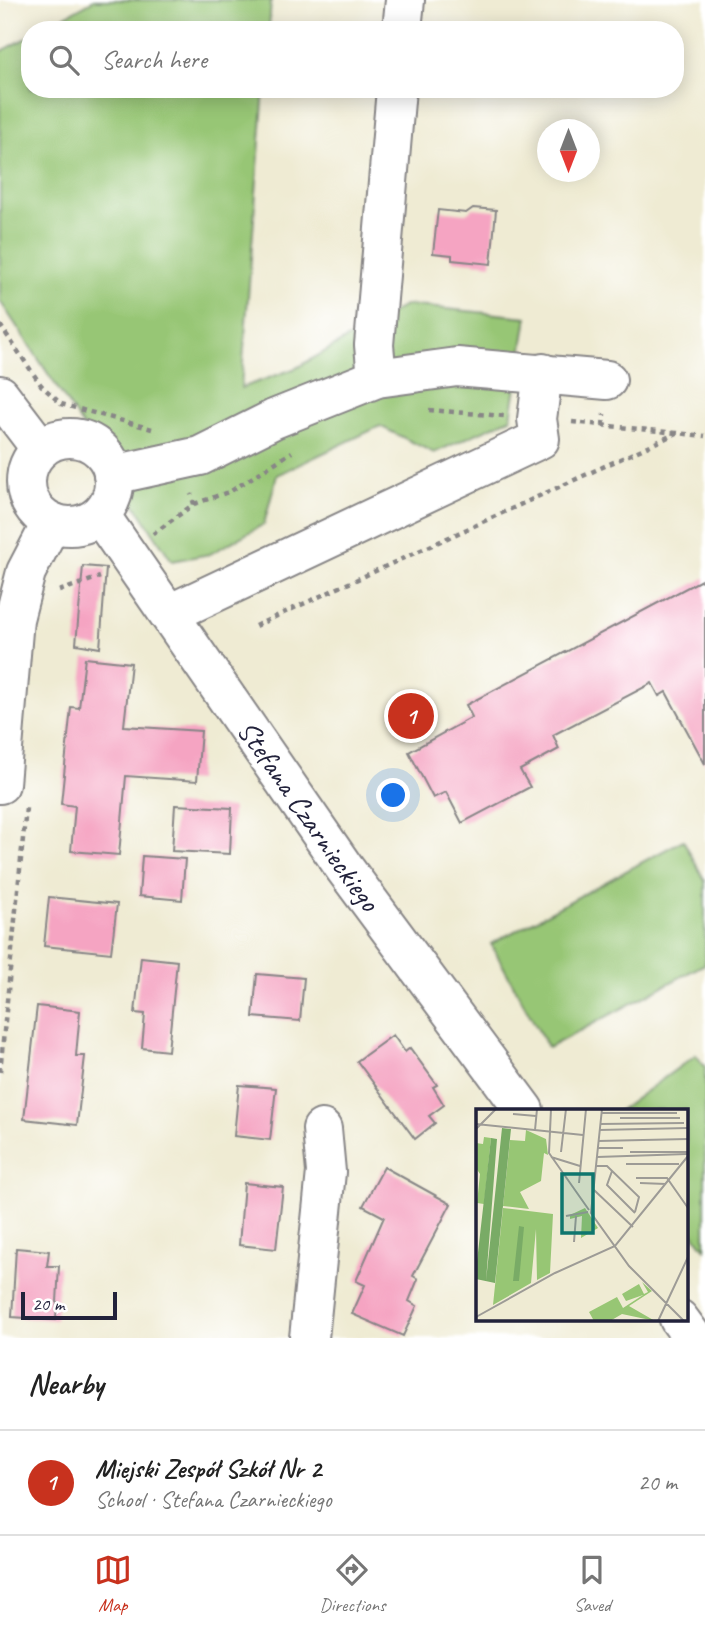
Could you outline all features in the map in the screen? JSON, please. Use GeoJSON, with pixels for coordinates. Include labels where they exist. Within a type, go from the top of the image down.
{"type":"FeatureCollection","features":[{"type":"Feature","properties":{"kind":"street"},"geometry":{"type":"LineString","coordinates":[[403,21],[405,0]]}},
{"type":"Feature","properties":{"kind":"street"},"geometry":{"type":"LineString","coordinates":[[377,378],[374,345],[395,98]]}},
{"type":"Feature","properties":{"kind":"street"},"geometry":{"type":"LineString","coordinates":[[113,475],[180,463],[274,419],[377,378],[457,367],[607,380]]}},
{"type":"Feature","properties":{"kind":"street"},"geometry":{"type":"LineString","coordinates":[[169,614],[540,439],[537,419],[543,373]]}},
{"type":"Feature","properties":{"kind":"street"},"geometry":{"type":"LineString","coordinates":[[0,395],[41,449]]}},
{"type":"Feature","properties":{"kind":"street"},"geometry":{"type":"LineString","coordinates":[[60,439],[88,442],[104,456],[113,475],[114,489],[100,516],[75,526],[52,523],[35,510],[28,497],[25,482],[28,468],[41,449],[60,439]]}},
{"type":"Feature","properties":{"kind":"street","name":"Stefana Czarnieckiego"},"geometry":{"type":"LineString","coordinates":[[100,516],[345,869],[523,1109]]}},
{"type":"Feature","properties":{"kind":"street"},"geometry":{"type":"LineString","coordinates":[[13,791],[14,619],[26,572],[52,523]]}},
{"type":"Feature","properties":{"kind":"street"},"geometry":{"type":"LineString","coordinates":[[309,1338],[326,1172],[321,1129]]}},
{"type":"Feature","properties":{"kind":"street"},"geometry":{"type":"LineString","coordinates":[[680,1320],[693,1338]]}},
{"type":"Feature","properties":{"kind":"path"},"geometry":{"type":"LineString","coordinates":[[0,324],[41,385],[61,404],[167,432],[194,504]]}},
{"type":"Feature","properties":{"kind":"path"},"geometry":{"type":"LineString","coordinates":[[603,426],[607,380]]}},
{"type":"Feature","properties":{"kind":"path"},"geometry":{"type":"LineString","coordinates":[[424,410],[705,436]]}},
{"type":"Feature","properties":{"kind":"path"},"geometry":{"type":"LineString","coordinates":[[255,626],[677,433]]}},
{"type":"Feature","properties":{"kind":"path"},"geometry":{"type":"LineString","coordinates":[[53,600],[60,590],[103,575],[194,504],[232,491],[295,450]]}},
{"type":"Feature","properties":{"kind":"path"},"geometry":{"type":"LineString","coordinates":[[0,1072],[13,791]]}},
{"type":"Feature","properties":{"kind":"green space"},"geometry":{"type":"Polygon","coordinates":[[[94,0],[271,0],[270,21],[56,21],[94,0]]]}},
{"type":"Feature","properties":{"kind":"green space"},"geometry":{"type":"Polygon","coordinates":[[[21,41],[21,98],[263,98],[241,388],[296,368],[406,305],[527,317],[511,418],[434,453],[380,426],[277,475],[264,524],[210,554],[172,561],[0,301],[0,52],[21,41]]]}},
{"type":"Feature","properties":{"kind":"green space"},"geometry":{"type":"Polygon","coordinates":[[[683,840],[705,881],[705,964],[548,1048],[491,944],[683,840]]]}},
{"type":"Feature","properties":{"kind":"green space"},"geometry":{"type":"Polygon","coordinates":[[[696,1055],[705,1067],[705,1249],[688,1226],[688,1109],[621,1109],[696,1055]]]}},
{"type":"Feature","properties":{"kind":"building"},"geometry":{"type":"Polygon","coordinates":[[[473,208],[496,210],[491,264],[452,260],[452,255],[433,253],[438,210],[466,213],[473,208]]]}},
{"type":"Feature","properties":{"kind":"building"},"geometry":{"type":"Polygon","coordinates":[[[83,566],[106,568],[100,648],[76,644],[83,566]]]}},
{"type":"Feature","properties":{"kind":"building"},"geometry":{"type":"Polygon","coordinates":[[[705,578],[705,764],[666,692],[659,696],[652,683],[553,735],[559,749],[520,770],[530,787],[462,823],[446,792],[433,798],[409,752],[472,717],[466,705],[705,578]]]}},
{"type":"Feature","properties":{"kind":"building"},"geometry":{"type":"Polygon","coordinates":[[[85,658],[131,663],[124,726],[201,731],[197,781],[126,776],[119,855],[71,851],[75,806],[61,804],[71,707],[79,708],[85,658]]]}},
{"type":"Feature","properties":{"kind":"building"},"geometry":{"type":"Polygon","coordinates":[[[175,805],[232,808],[230,854],[172,851],[175,805]]]}},
{"type":"Feature","properties":{"kind":"building"},"geometry":{"type":"Polygon","coordinates":[[[142,856],[185,859],[182,900],[139,896],[142,856]]]}},
{"type":"Feature","properties":{"kind":"building"},"geometry":{"type":"Polygon","coordinates":[[[49,897],[117,904],[111,953],[44,946],[49,897]]]}},
{"type":"Feature","properties":{"kind":"building"},"geometry":{"type":"Polygon","coordinates":[[[141,957],[177,961],[168,1051],[142,1048],[145,1014],[135,1013],[141,957]]]}},
{"type":"Feature","properties":{"kind":"building"},"geometry":{"type":"Polygon","coordinates":[[[257,974],[304,978],[300,1021],[253,1017],[257,974]]]}},
{"type":"Feature","properties":{"kind":"building"},"geometry":{"type":"Polygon","coordinates":[[[37,1006],[80,1011],[76,1056],[85,1056],[77,1125],[24,1119],[37,1006]]]}},
{"type":"Feature","properties":{"kind":"building"},"geometry":{"type":"Polygon","coordinates":[[[393,1035],[405,1052],[410,1048],[437,1085],[433,1087],[444,1105],[429,1116],[435,1123],[415,1139],[357,1061],[393,1035]]]}},
{"type":"Feature","properties":{"kind":"building"},"geometry":{"type":"Polygon","coordinates":[[[239,1085],[276,1088],[270,1140],[234,1136],[239,1085]]]}},
{"type":"Feature","properties":{"kind":"building"},"geometry":{"type":"Polygon","coordinates":[[[384,1167],[451,1204],[413,1276],[418,1279],[409,1301],[417,1306],[403,1336],[352,1314],[365,1285],[356,1281],[384,1217],[363,1206],[384,1167]]]}},
{"type":"Feature","properties":{"kind":"building"},"geometry":{"type":"Polygon","coordinates":[[[244,1183],[283,1187],[276,1249],[239,1245],[244,1183]]]}},
{"type":"Feature","properties":{"kind":"building"},"geometry":{"type":"Polygon","coordinates":[[[16,1248],[49,1251],[47,1266],[59,1266],[56,1320],[12,1317],[16,1248]]]}},
{"type":"Feature","properties":{"kind":"place","name":"Miejski Zespół Szkół Nr 2"},"geometry":{"type":"Point","coordinates":[411,716]}}]}
